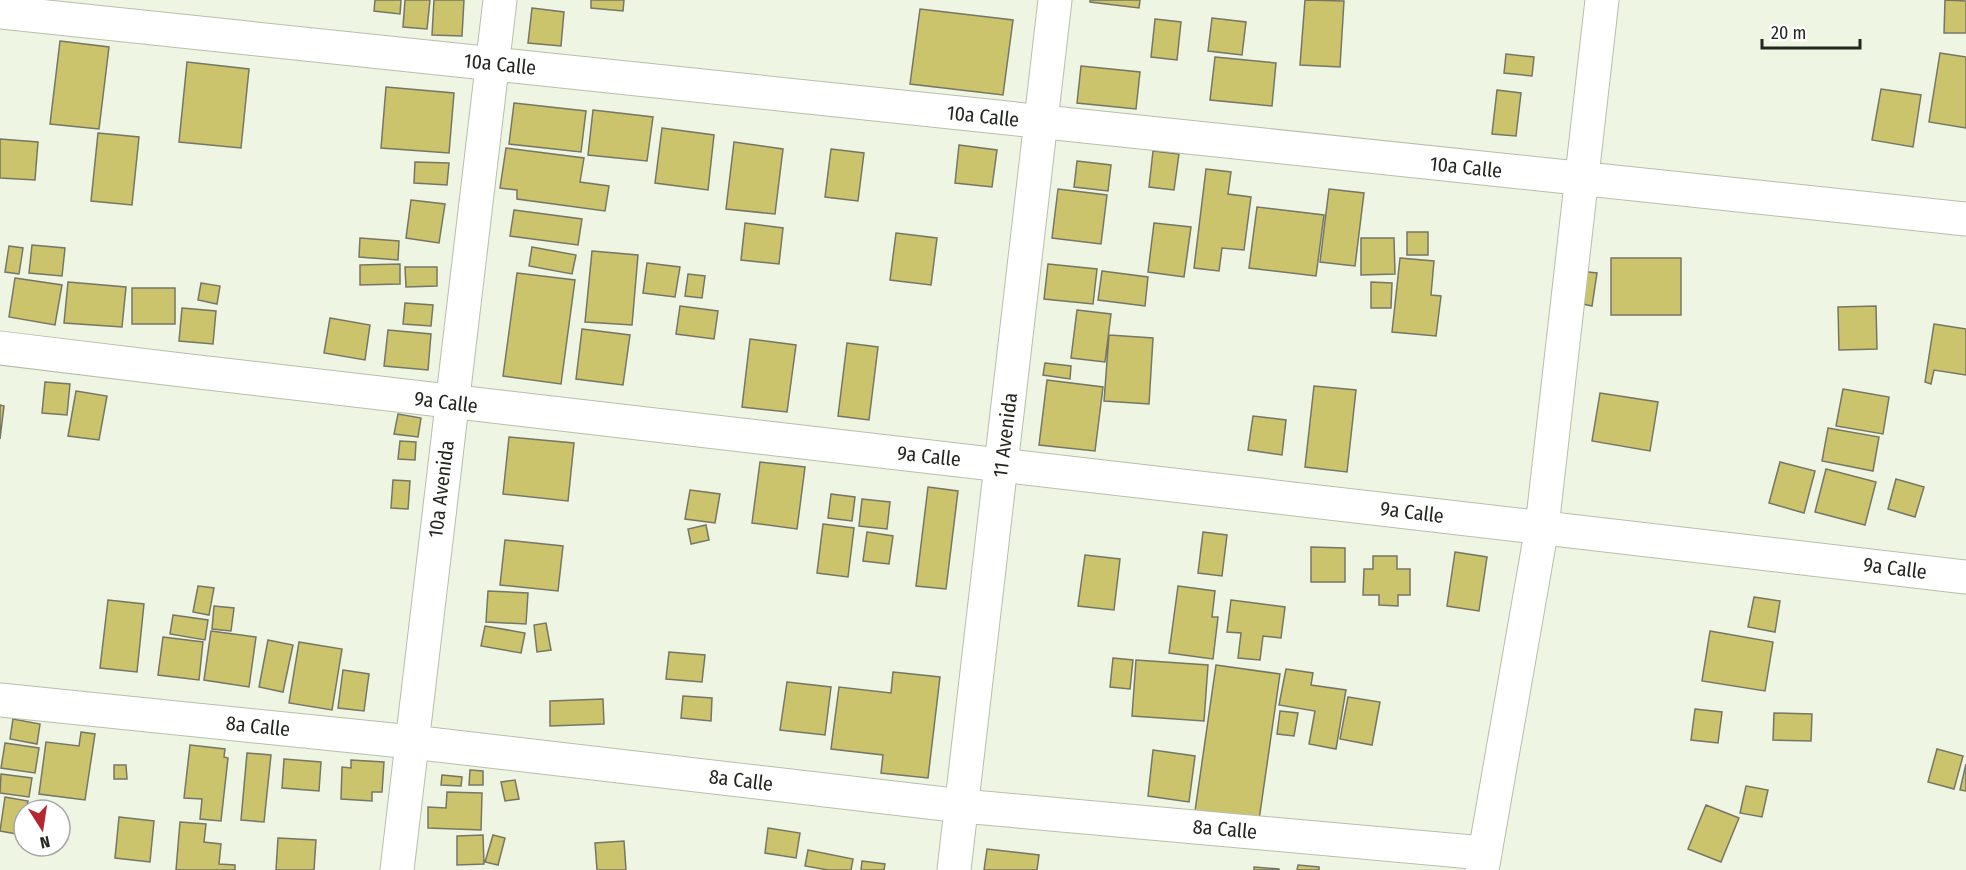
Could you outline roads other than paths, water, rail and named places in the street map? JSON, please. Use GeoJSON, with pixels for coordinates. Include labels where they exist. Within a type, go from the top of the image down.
{"type":"FeatureCollection","features":[{"type":"Feature","properties":{"kind":"street","name":"10a Avenida"},"geometry":{"type":"LineString","coordinates":[[397,870],[500,0]]}},
{"type":"Feature","properties":{"kind":"street","name":"11 Avenida"},"geometry":{"type":"LineString","coordinates":[[954,870],[1055,0]]}},
{"type":"Feature","properties":{"kind":"street"},"geometry":{"type":"LineString","coordinates":[[1482,861],[1542,527],[1602,0]]}},
{"type":"Feature","properties":{"kind":"street","name":"10a Calle"},"geometry":{"type":"LineString","coordinates":[[0,12],[1966,219]]}},
{"type":"Feature","properties":{"kind":"street","name":"9a Calle"},"geometry":{"type":"LineString","coordinates":[[0,348],[451,403],[1966,576]]}},
{"type":"Feature","properties":{"kind":"street","name":"8a Calle"},"geometry":{"type":"LineString","coordinates":[[0,700],[412,742],[962,806],[1482,861]]}}]}
